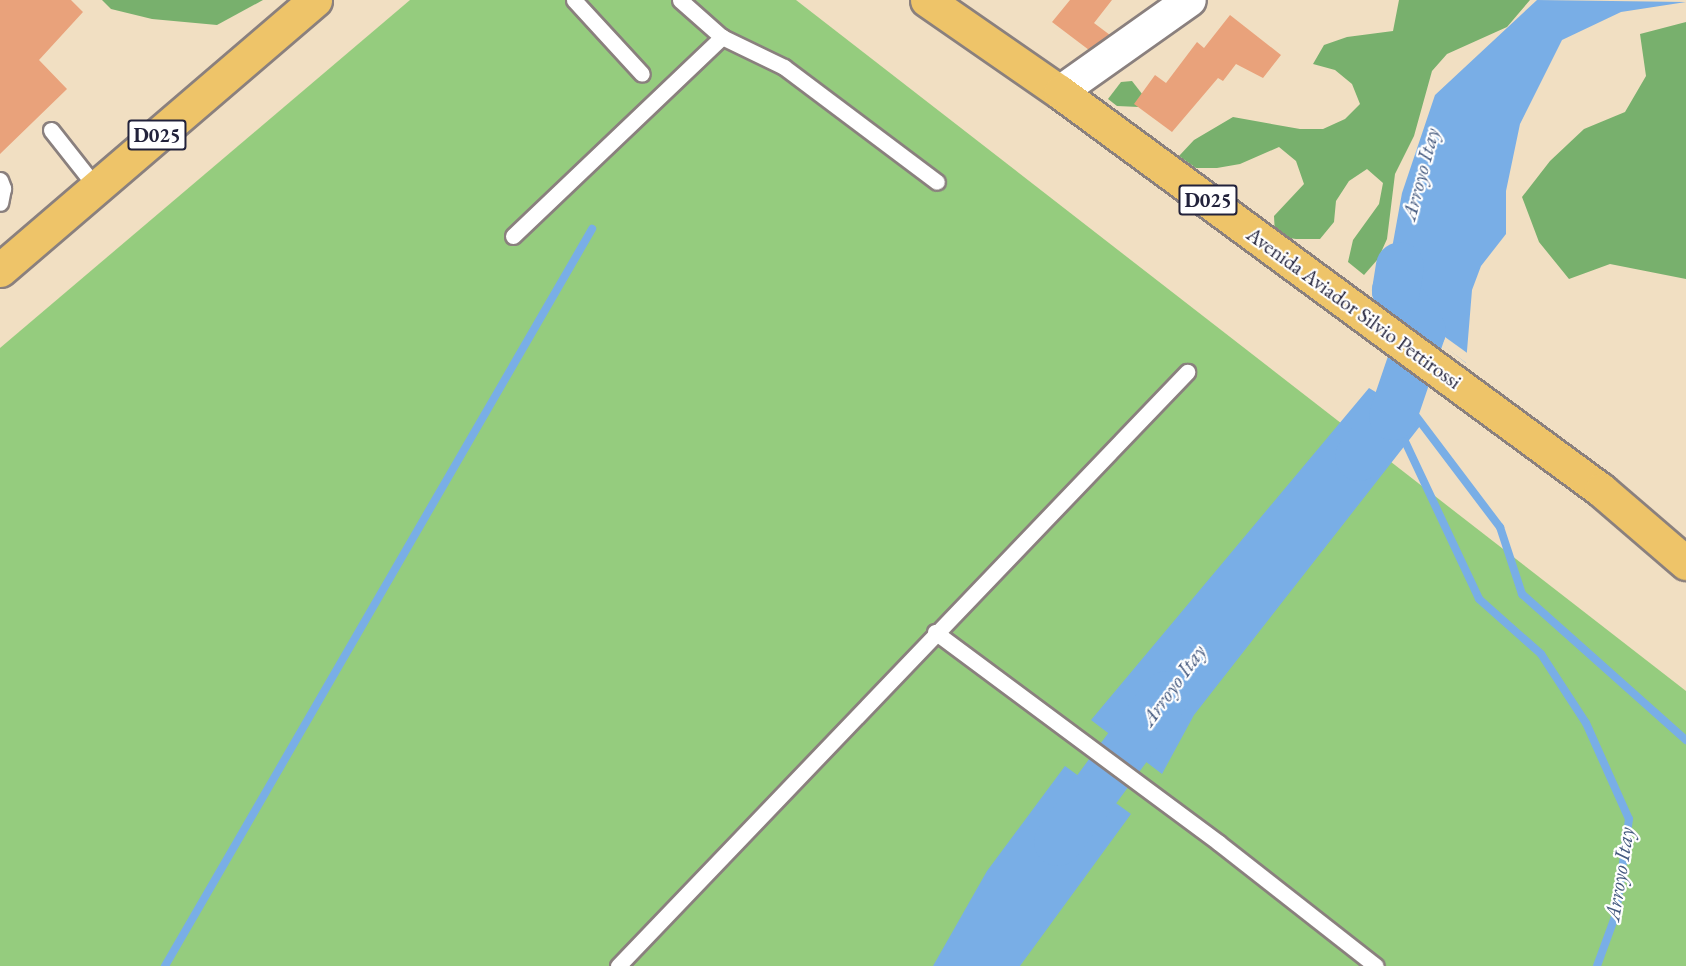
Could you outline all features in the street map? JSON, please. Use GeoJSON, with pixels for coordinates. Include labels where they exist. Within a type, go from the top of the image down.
{"type":"FeatureCollection","features":[{"type":"Feature","properties":{"kind":"main road","name":"D025"},"geometry":{"type":"LineString","coordinates":[[0,270],[315,0]]}},
{"type":"Feature","properties":{"kind":"main road","name":"Avenida Aviador Silvio Pettirossi"},"geometry":{"type":"LineString","coordinates":[[927,0],[1060,92],[1602,490],[1686,563]]}},
{"type":"Feature","properties":{"kind":"street"},"geometry":{"type":"LineString","coordinates":[[1060,92],[1190,0]]}},
{"type":"Feature","properties":{"kind":"lane"},"geometry":{"type":"LineString","coordinates":[[574,0],[642,74]]}},
{"type":"Feature","properties":{"kind":"lane"},"geometry":{"type":"LineString","coordinates":[[680,0],[722,38],[784,67],[937,183]]}},
{"type":"Feature","properties":{"kind":"lane"},"geometry":{"type":"LineString","coordinates":[[513,236],[722,38]]}},
{"type":"Feature","properties":{"kind":"lane"},"geometry":{"type":"LineString","coordinates":[[51,130],[96,187]]}},
{"type":"Feature","properties":{"kind":"lane"},"geometry":{"type":"LineString","coordinates":[[0,180],[3,188],[0,203]]}},
{"type":"Feature","properties":{"kind":"lane"},"geometry":{"type":"LineString","coordinates":[[618,966],[935,632],[1187,372]]}},
{"type":"Feature","properties":{"kind":"lane"},"geometry":{"type":"LineString","coordinates":[[935,632],[1219,843],[1376,966]]}},
{"type":"Feature","properties":{"kind":"green space"},"geometry":{"type":"Polygon","coordinates":[[[102,0],[263,0],[217,25],[152,19],[111,9],[102,0]]]}},
{"type":"Feature","properties":{"kind":"green space"},"geometry":{"type":"Polygon","coordinates":[[[410,0],[796,0],[1686,691],[1686,966],[0,966],[0,348],[410,0]]]}},
{"type":"Feature","properties":{"kind":"green space"},"geometry":{"type":"Polygon","coordinates":[[[1399,0],[1530,0],[1507,27],[1447,54],[1432,71],[1414,136],[1395,174],[1387,239],[1378,259],[1364,275],[1348,262],[1353,240],[1379,204],[1383,183],[1367,169],[1349,181],[1336,201],[1334,222],[1320,239],[1296,239],[1275,236],[1274,216],[1304,184],[1296,161],[1279,147],[1240,164],[1217,168],[1196,168],[1179,156],[1194,140],[1233,117],[1300,129],[1323,129],[1345,119],[1360,104],[1352,84],[1335,70],[1313,64],[1324,45],[1347,37],[1393,31],[1399,0]]]}},
{"type":"Feature","properties":{"kind":"green space"},"geometry":{"type":"Polygon","coordinates":[[[1686,22],[1686,279],[1610,264],[1569,279],[1539,242],[1522,197],[1550,161],[1584,129],[1625,112],[1646,76],[1640,34],[1686,22]]]}},
{"type":"Feature","properties":{"kind":"green space"},"geometry":{"type":"Polygon","coordinates":[[[1132,81],[1146,99],[1139,107],[1117,106],[1108,99],[1121,82],[1132,81]]]}},
{"type":"Feature","properties":{"kind":"water"},"geometry":{"type":"Polygon","coordinates":[[[1537,0],[1686,2],[1621,12],[1562,40],[1520,124],[1506,191],[1506,234],[1481,266],[1472,290],[1466,363],[1383,298],[1402,193],[1435,95],[1537,0]]]}},
{"type":"Feature","properties":{"kind":"water"},"geometry":{"type":"Polygon","coordinates":[[[1369,388],[1424,421],[1194,715],[1162,774],[1091,720],[1369,388]]]}},
{"type":"Feature","properties":{"kind":"water"},"geometry":{"type":"Polygon","coordinates":[[[1065,766],[1131,814],[1020,966],[933,966],[987,871],[1065,766]]]}},
{"type":"Feature","properties":{"kind":"pier"},"geometry":{"type":"Polygon","coordinates":[[[1381,291],[1470,355],[1469,365],[1381,300],[1381,291]]]}},
{"type":"Feature","properties":{"kind":"building"},"geometry":{"type":"Polygon","coordinates":[[[0,0],[71,0],[83,12],[39,60],[67,89],[0,154],[0,0]]]}},
{"type":"Feature","properties":{"kind":"building"},"geometry":{"type":"Polygon","coordinates":[[[1070,0],[1112,0],[1094,23],[1110,35],[1089,50],[1052,22],[1070,0]]]}},
{"type":"Feature","properties":{"kind":"building"},"geometry":{"type":"Polygon","coordinates":[[[1230,15],[1281,55],[1263,78],[1236,64],[1223,81],[1218,78],[1172,132],[1134,104],[1155,75],[1166,83],[1197,42],[1204,48],[1230,15]]]}},
{"type":"Feature","properties":{"kind":"waterway"},"geometry":{"type":"LineString","coordinates":[[165,966],[592,229]]}},
{"type":"Feature","properties":{"kind":"waterway","name":"Arroyo Itay"},"geometry":{"type":"LineString","coordinates":[[1359,457],[1393,416],[1422,331],[1396,291],[1400,266]]}},
{"type":"Feature","properties":{"kind":"waterway"},"geometry":{"type":"LineString","coordinates":[[1400,395],[1500,527],[1522,594],[1686,740]]}},
{"type":"Feature","properties":{"kind":"waterway","name":"Arroyo Itay"},"geometry":{"type":"LineString","coordinates":[[1402,435],[1479,599],[1541,654],[1586,723],[1629,819],[1616,914],[1597,966]]}},
{"type":"Feature","properties":{"kind":"waterway","name":"Arroyo Itay"},"geometry":{"type":"LineString","coordinates":[[1058,842],[1166,695]]}}]}
